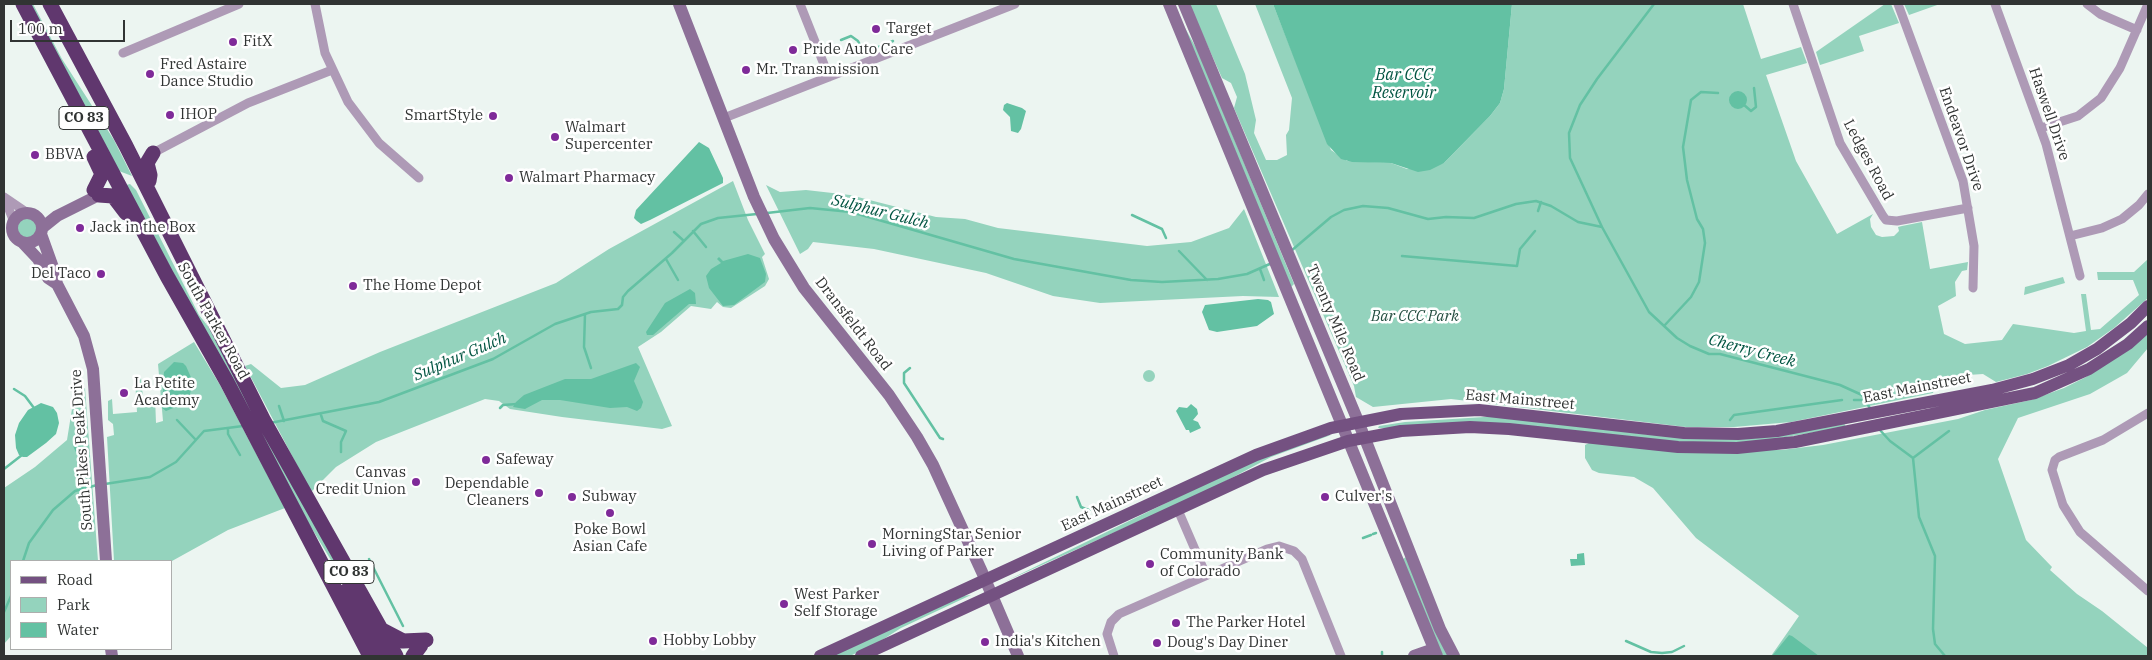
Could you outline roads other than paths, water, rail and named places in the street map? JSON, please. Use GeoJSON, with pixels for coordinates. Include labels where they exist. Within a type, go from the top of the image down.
{"type":"FeatureCollection","features":[{"type":"Feature","properties":{"kind":"highway","name":"South Parker Road"},"geometry":{"type":"LineString","coordinates":[[23,4],[168,276],[227,382],[370,656]]}},
{"type":"Feature","properties":{"kind":"highway","name":"South Parker Road"},"geometry":{"type":"LineString","coordinates":[[50,4],[148,188],[241,375],[301,489],[382,630],[392,656]]}},
{"type":"Feature","properties":{"kind":"highway"},"geometry":{"type":"LineString","coordinates":[[52,58],[54,81],[101,170],[101,180],[96,193]]}},
{"type":"Feature","properties":{"kind":"highway"},"geometry":{"type":"LineString","coordinates":[[126,146],[135,147],[145,153],[153,153]]}},
{"type":"Feature","properties":{"kind":"highway","name":"CO 83"},"geometry":{"type":"LineString","coordinates":[[148,188],[150,174],[147,163],[153,153]]}},
{"type":"Feature","properties":{"kind":"highway"},"geometry":{"type":"LineString","coordinates":[[96,193],[116,178],[130,180],[136,186],[178,250]]}},
{"type":"Feature","properties":{"kind":"highway"},"geometry":{"type":"LineString","coordinates":[[96,193],[108,195],[116,199],[168,276]]}},
{"type":"Feature","properties":{"kind":"highway"},"geometry":{"type":"LineString","coordinates":[[327,573],[338,575],[392,656],[417,650],[426,640],[403,641],[382,630]]}},
{"type":"Feature","properties":{"kind":"main road","name":"Dransfeldt Road"},"geometry":{"type":"LineString","coordinates":[[679,4],[751,187],[783,255],[811,298],[889,395],[910,425],[933,465],[1018,656]]}},
{"type":"Feature","properties":{"kind":"main road"},"geometry":{"type":"LineString","coordinates":[[1169,4],[1436,653],[1414,656]]}},
{"type":"Feature","properties":{"kind":"main road","name":"Twenty Mile Road"},"geometry":{"type":"LineString","coordinates":[[1184,4],[1262,195],[1365,437],[1438,624],[1454,656]]}},
{"type":"Feature","properties":{"kind":"main road"},"geometry":{"type":"LineString","coordinates":[[37,223],[20,216],[14,222],[14,234],[22,242],[33,242],[37,223],[52,212],[96,193]]}},
{"type":"Feature","properties":{"kind":"main road","name":"South Pikes Peak Drive"},"geometry":{"type":"LineString","coordinates":[[37,223],[46,253],[55,273],[57,284],[89,350],[93,369],[106,560]]}},
{"type":"Feature","properties":{"kind":"main road","name":"South Pikes Peak Drive"},"geometry":{"type":"LineString","coordinates":[[22,242],[38,260],[48,278],[57,284]]}},
{"type":"Feature","properties":{"kind":"main road","name":"East Mainstreet"},"geometry":{"type":"LineString","coordinates":[[820,656],[1270,448],[1358,421],[1416,412],[1479,410],[1518,413],[1664,432],[1707,434],[1777,431],[2016,385],[2055,371],[2107,343],[2148,306]]}},
{"type":"Feature","properties":{"kind":"main road","name":"East Mainstreet"},"geometry":{"type":"LineString","coordinates":[[861,656],[1269,468],[1348,441],[1429,428],[1488,427],[1669,446],[1715,448],[1786,444],[2022,397],[2062,383],[2114,354],[2148,326]]}},
{"type":"Feature","properties":{"kind":"street"},"geometry":{"type":"LineString","coordinates":[[123,53],[239,4]]}},
{"type":"Feature","properties":{"kind":"street"},"geometry":{"type":"LineString","coordinates":[[315,4],[322,41],[332,70],[348,102],[365,127],[392,156],[419,178]]}},
{"type":"Feature","properties":{"kind":"street"},"geometry":{"type":"LineString","coordinates":[[800,4],[829,77]]}},
{"type":"Feature","properties":{"kind":"street"},"geometry":{"type":"LineString","coordinates":[[724,118],[1015,4]]}},
{"type":"Feature","properties":{"kind":"street","name":"Ledges Road"},"geometry":{"type":"LineString","coordinates":[[1793,4],[1840,143],[1886,220],[1896,221],[1968,208]]}},
{"type":"Feature","properties":{"kind":"street","name":"Endeavor Drive"},"geometry":{"type":"LineString","coordinates":[[1898,4],[1961,172],[1974,246],[1973,288]]}},
{"type":"Feature","properties":{"kind":"street","name":"Haswell Drive"},"geometry":{"type":"LineString","coordinates":[[1995,4],[2041,128],[2080,276]]}},
{"type":"Feature","properties":{"kind":"street"},"geometry":{"type":"LineString","coordinates":[[2087,4],[2100,14],[2137,30]]}},
{"type":"Feature","properties":{"kind":"street"},"geometry":{"type":"LineString","coordinates":[[2041,128],[2078,116],[2096,103],[2110,86],[2148,4]]}},
{"type":"Feature","properties":{"kind":"street"},"geometry":{"type":"LineString","coordinates":[[153,153],[248,103],[332,70]]}},
{"type":"Feature","properties":{"kind":"street"},"geometry":{"type":"LineString","coordinates":[[2070,236],[2102,228],[2122,219],[2139,206],[2148,194]]}},
{"type":"Feature","properties":{"kind":"street"},"geometry":{"type":"LineString","coordinates":[[14,222],[4,197],[37,223]]}},
{"type":"Feature","properties":{"kind":"street"},"geometry":{"type":"LineString","coordinates":[[2147,415],[2115,434],[2059,457],[2053,463],[2052,475],[2066,511],[2076,526],[2094,546],[2148,591]]}},
{"type":"Feature","properties":{"kind":"street"},"geometry":{"type":"LineString","coordinates":[[1178,510],[1206,575]]}},
{"type":"Feature","properties":{"kind":"street"},"geometry":{"type":"LineString","coordinates":[[1114,656],[1107,634],[1115,617],[1272,547],[1284,547],[1294,550],[1303,561],[1341,656]]}},
{"type":"Feature","properties":{"kind":"water","name":"Bar CCC Reservoir"},"geometry":{"type":"Polygon","coordinates":[[[1273,4],[1512,4],[1504,89],[1500,103],[1490,116],[1444,163],[1430,170],[1418,172],[1391,163],[1352,162],[1341,159],[1327,144],[1273,4]]]}},
{"type":"Feature","properties":{"kind":"water"},"geometry":{"type":"Polygon","coordinates":[[[1738,91],[1744,94],[1747,100],[1744,106],[1738,109],[1732,106],[1729,100],[1732,94],[1738,91]]]}},
{"type":"Feature","properties":{"kind":"water"},"geometry":{"type":"Polygon","coordinates":[[[1007,103],[1026,111],[1018,133],[1011,131],[1010,117],[1003,110],[1004,105],[1007,103]]]}},
{"type":"Feature","properties":{"kind":"water"},"geometry":{"type":"Polygon","coordinates":[[[699,142],[709,148],[723,178],[723,183],[641,224],[634,218],[636,210],[699,142]]]}},
{"type":"Feature","properties":{"kind":"water"},"geometry":{"type":"Polygon","coordinates":[[[748,254],[760,258],[766,274],[765,282],[734,305],[723,306],[709,288],[706,276],[711,269],[721,263],[717,259],[719,257],[723,261],[748,254]]]}},
{"type":"Feature","properties":{"kind":"water"},"geometry":{"type":"Polygon","coordinates":[[[690,289],[695,293],[696,304],[689,304],[653,335],[647,335],[646,332],[665,303],[690,289]]]}},
{"type":"Feature","properties":{"kind":"water"},"geometry":{"type":"Polygon","coordinates":[[[1258,299],[1271,302],[1274,314],[1257,326],[1217,332],[1209,330],[1202,312],[1205,305],[1258,299]]]}},
{"type":"Feature","properties":{"kind":"water"},"geometry":{"type":"Polygon","coordinates":[[[174,362],[183,363],[186,366],[193,382],[188,402],[166,411],[162,408],[164,372],[174,362]]]}},
{"type":"Feature","properties":{"kind":"water"},"geometry":{"type":"Polygon","coordinates":[[[636,363],[640,367],[634,381],[643,402],[641,408],[637,411],[627,407],[610,408],[560,400],[542,400],[525,409],[513,407],[524,395],[565,379],[591,379],[636,363]]]}},
{"type":"Feature","properties":{"kind":"water"},"geometry":{"type":"Polygon","coordinates":[[[41,403],[53,407],[57,413],[59,423],[56,434],[27,457],[23,457],[19,455],[16,448],[15,435],[19,423],[28,410],[41,403]]]}},
{"type":"Feature","properties":{"kind":"water"},"geometry":{"type":"Polygon","coordinates":[[[1191,404],[1197,409],[1198,414],[1193,420],[1198,422],[1201,428],[1190,433],[1189,430],[1186,430],[1176,411],[1179,407],[1187,408],[1191,404]]]}},
{"type":"Feature","properties":{"kind":"water"},"geometry":{"type":"Polygon","coordinates":[[[1584,553],[1585,565],[1571,566],[1570,559],[1577,559],[1577,554],[1584,553]]]}},
{"type":"Feature","properties":{"kind":"water"},"geometry":{"type":"Polygon","coordinates":[[[1789,635],[1792,636],[1819,656],[1772,656],[1789,635]]]}},
{"type":"Feature","properties":{"kind":"waterway","name":"Cherry Creek"},"geometry":{"type":"LineString","coordinates":[[1654,4],[1597,79],[1580,105],[1569,133],[1570,158],[1602,227],[1649,312],[1677,338],[1709,354],[1720,354],[1840,385],[1862,395],[1871,410]]}},
{"type":"Feature","properties":{"kind":"waterway"},"geometry":{"type":"LineString","coordinates":[[841,40],[851,36],[858,41],[864,53],[893,41]]}},
{"type":"Feature","properties":{"kind":"waterway"},"geometry":{"type":"LineString","coordinates":[[1743,104],[1751,111],[1756,107],[1754,88]]}},
{"type":"Feature","properties":{"kind":"waterway"},"geometry":{"type":"LineString","coordinates":[[1664,326],[1691,297],[1699,282],[1705,243],[1703,229],[1697,219],[1687,180],[1683,147],[1691,100],[1701,92],[1718,93]]}},
{"type":"Feature","properties":{"kind":"waterway","name":"Sulphur Gulch"},"geometry":{"type":"LineString","coordinates":[[1291,251],[1331,217],[1344,210],[1363,206],[1388,208],[1428,219],[1446,217],[1474,218],[1516,204],[1536,201],[1551,206],[1578,222],[1602,227]]}},
{"type":"Feature","properties":{"kind":"waterway"},"geometry":{"type":"LineString","coordinates":[[1538,211],[1541,202]]}},
{"type":"Feature","properties":{"kind":"waterway","name":"Sulphur Gulch"},"geometry":{"type":"LineString","coordinates":[[767,213],[810,208],[851,212],[1014,259],[1131,280],[1162,282],[1218,279],[1247,274],[1272,263]]}},
{"type":"Feature","properties":{"kind":"waterway","name":"Sulphur Gulch"},"geometry":{"type":"LineString","coordinates":[[270,423],[379,402],[493,359],[555,324],[591,312],[618,309],[622,305],[623,297],[628,291],[672,253],[701,224],[718,218],[757,214]]}},
{"type":"Feature","properties":{"kind":"waterway"},"geometry":{"type":"LineString","coordinates":[[1132,215],[1162,229],[1166,238]]}},
{"type":"Feature","properties":{"kind":"waterway"},"geometry":{"type":"LineString","coordinates":[[693,231],[706,247]]}},
{"type":"Feature","properties":{"kind":"waterway"},"geometry":{"type":"LineString","coordinates":[[1402,256],[1517,266],[1520,249],[1535,231]]}},
{"type":"Feature","properties":{"kind":"waterway"},"geometry":{"type":"LineString","coordinates":[[674,232],[684,241]]}},
{"type":"Feature","properties":{"kind":"waterway"},"geometry":{"type":"LineString","coordinates":[[1179,251],[1207,280]]}},
{"type":"Feature","properties":{"kind":"waterway"},"geometry":{"type":"LineString","coordinates":[[666,259],[678,280]]}},
{"type":"Feature","properties":{"kind":"waterway"},"geometry":{"type":"LineString","coordinates":[[1260,269],[1264,280]]}},
{"type":"Feature","properties":{"kind":"waterway"},"geometry":{"type":"LineString","coordinates":[[585,314],[584,347],[591,368]]}},
{"type":"Feature","properties":{"kind":"waterway"},"geometry":{"type":"LineString","coordinates":[[910,368],[904,373],[904,383],[940,438],[943,439]]}},
{"type":"Feature","properties":{"kind":"waterway"},"geometry":{"type":"LineString","coordinates":[[14,389],[25,396],[34,408]]}},
{"type":"Feature","properties":{"kind":"waterway"},"geometry":{"type":"LineString","coordinates":[[1730,420],[1734,415],[1842,400]]}},
{"type":"Feature","properties":{"kind":"waterway"},"geometry":{"type":"LineString","coordinates":[[1854,400],[1867,400]]}},
{"type":"Feature","properties":{"kind":"waterway"},"geometry":{"type":"LineString","coordinates":[[500,408],[503,405],[517,404]]}},
{"type":"Feature","properties":{"kind":"waterway"},"geometry":{"type":"LineString","coordinates":[[279,406],[284,421]]}},
{"type":"Feature","properties":{"kind":"waterway"},"geometry":{"type":"LineString","coordinates":[[321,415],[323,421],[346,431],[341,442],[341,452]]}},
{"type":"Feature","properties":{"kind":"waterway"},"geometry":{"type":"LineString","coordinates":[[177,420],[195,439]]}},
{"type":"Feature","properties":{"kind":"waterway","name":"Sulphur Gulch"},"geometry":{"type":"LineString","coordinates":[[105,484],[150,477],[176,462],[204,431],[243,426]]}},
{"type":"Feature","properties":{"kind":"waterway"},"geometry":{"type":"LineString","coordinates":[[228,428],[228,434],[240,455]]}},
{"type":"Feature","properties":{"kind":"waterway","name":"Cherry Creek"},"geometry":{"type":"LineString","coordinates":[[1879,429],[1890,441],[1913,458],[1919,517],[1935,556],[1933,629],[1935,644],[1945,656]]}},
{"type":"Feature","properties":{"kind":"waterway"},"geometry":{"type":"LineString","coordinates":[[1913,458],[1949,431]]}},
{"type":"Feature","properties":{"kind":"waterway"},"geometry":{"type":"LineString","coordinates":[[74,445],[80,458],[83,488]]}},
{"type":"Feature","properties":{"kind":"waterway"},"geometry":{"type":"LineString","coordinates":[[4,469],[22,455]]}},
{"type":"Feature","properties":{"kind":"waterway","name":"Sulphur Gulch"},"geometry":{"type":"LineString","coordinates":[[23,560],[29,543],[53,510],[75,491],[97,485]]}},
{"type":"Feature","properties":{"kind":"waterway"},"geometry":{"type":"LineString","coordinates":[[1077,497],[1081,507],[1088,510],[1118,498]]}},
{"type":"Feature","properties":{"kind":"waterway"},"geometry":{"type":"LineString","coordinates":[[1363,538],[1371,535]]}},
{"type":"Feature","properties":{"kind":"waterway"},"geometry":{"type":"LineString","coordinates":[[369,559],[403,626]]}},
{"type":"Feature","properties":{"kind":"waterway"},"geometry":{"type":"LineString","coordinates":[[1185,572],[1190,577]]}},
{"type":"Feature","properties":{"kind":"waterway","name":"Sulphur Gulch"},"geometry":{"type":"LineString","coordinates":[[4,612],[10,598]]}},
{"type":"Feature","properties":{"kind":"waterway"},"geometry":{"type":"LineString","coordinates":[[1626,641],[1651,652],[1662,653],[1672,652],[1684,646]]}},
{"type":"Feature","properties":{"kind":"place","name":"Target"},"geometry":{"type":"Point","coordinates":[876,29]}},
{"type":"Feature","properties":{"kind":"place","name":"FitX"},"geometry":{"type":"Point","coordinates":[233,42]}},
{"type":"Feature","properties":{"kind":"place","name":"Pride Auto Care"},"geometry":{"type":"Point","coordinates":[793,50]}},
{"type":"Feature","properties":{"kind":"place","name":"Mr. Transmission"},"geometry":{"type":"Point","coordinates":[746,70]}},
{"type":"Feature","properties":{"kind":"place","name":"Fred Astaire Dance Studio"},"geometry":{"type":"Point","coordinates":[150,74]}},
{"type":"Feature","properties":{"kind":"place","name":"IHOP"},"geometry":{"type":"Point","coordinates":[170,115]}},
{"type":"Feature","properties":{"kind":"place","name":"SmartStyle"},"geometry":{"type":"Point","coordinates":[493,116]}},
{"type":"Feature","properties":{"kind":"place","name":"Walmart Supercenter"},"geometry":{"type":"Point","coordinates":[555,137]}},
{"type":"Feature","properties":{"kind":"place","name":"BBVA"},"geometry":{"type":"Point","coordinates":[35,155]}},
{"type":"Feature","properties":{"kind":"place","name":"Walmart Pharmacy"},"geometry":{"type":"Point","coordinates":[509,178]}},
{"type":"Feature","properties":{"kind":"place","name":"Jack in the Box"},"geometry":{"type":"Point","coordinates":[80,228]}},
{"type":"Feature","properties":{"kind":"place","name":"Del Taco"},"geometry":{"type":"Point","coordinates":[101,274]}},
{"type":"Feature","properties":{"kind":"place","name":"The Home Depot"},"geometry":{"type":"Point","coordinates":[353,286]}},
{"type":"Feature","properties":{"kind":"place","name":"La Petite Academy"},"geometry":{"type":"Point","coordinates":[124,393]}},
{"type":"Feature","properties":{"kind":"place","name":"Safeway"},"geometry":{"type":"Point","coordinates":[486,460]}},
{"type":"Feature","properties":{"kind":"place","name":"Canvas Credit Union"},"geometry":{"type":"Point","coordinates":[416,482]}},
{"type":"Feature","properties":{"kind":"place","name":"Dependable Cleaners"},"geometry":{"type":"Point","coordinates":[539,493]}},
{"type":"Feature","properties":{"kind":"place","name":"Subway"},"geometry":{"type":"Point","coordinates":[572,497]}},
{"type":"Feature","properties":{"kind":"place","name":"Culver's"},"geometry":{"type":"Point","coordinates":[1325,497]}},
{"type":"Feature","properties":{"kind":"place","name":"Poke Bowl Asian Cafe"},"geometry":{"type":"Point","coordinates":[610,513]}},
{"type":"Feature","properties":{"kind":"place","name":"MorningStar Senior Living of Parker"},"geometry":{"type":"Point","coordinates":[872,544]}},
{"type":"Feature","properties":{"kind":"place","name":"Community Bank of Colorado"},"geometry":{"type":"Point","coordinates":[1150,564]}},
{"type":"Feature","properties":{"kind":"place","name":"West Parker Self Storage"},"geometry":{"type":"Point","coordinates":[784,604]}},
{"type":"Feature","properties":{"kind":"place","name":"The Parker Hotel"},"geometry":{"type":"Point","coordinates":[1176,623]}},
{"type":"Feature","properties":{"kind":"place","name":"Hobby Lobby"},"geometry":{"type":"Point","coordinates":[653,641]}},
{"type":"Feature","properties":{"kind":"place","name":"India's Kitchen"},"geometry":{"type":"Point","coordinates":[985,642]}},
{"type":"Feature","properties":{"kind":"place","name":"Doug's Day Diner"},"geometry":{"type":"Point","coordinates":[1157,643]}},
{"type":"Feature","properties":{"kind":"park label","name":"Bar CCC Park"},"geometry":{"type":"Point","coordinates":[1415,317]}}]}
